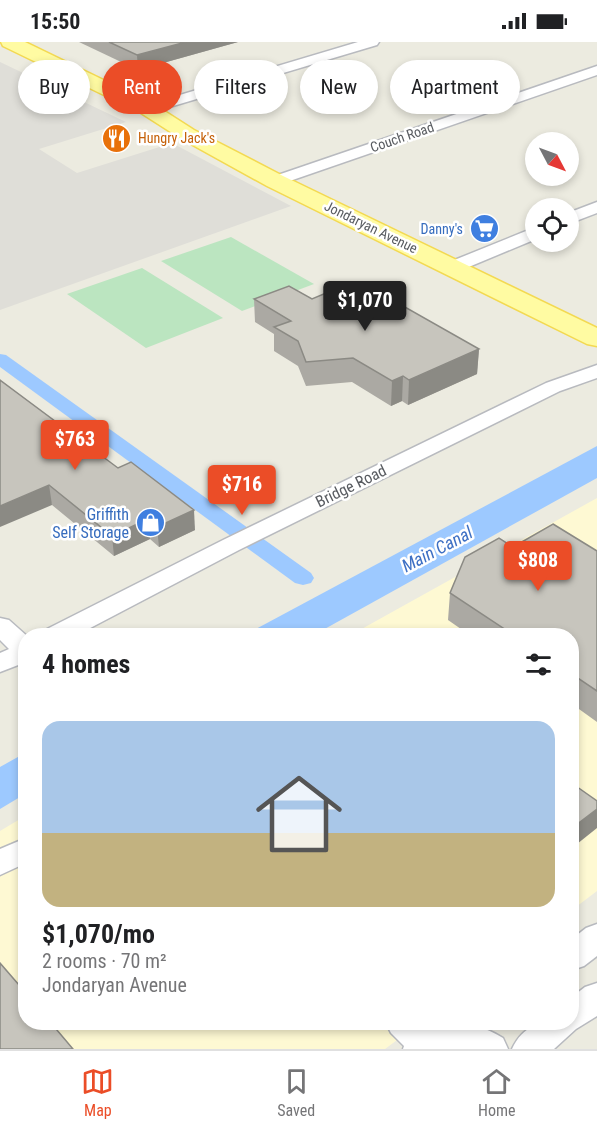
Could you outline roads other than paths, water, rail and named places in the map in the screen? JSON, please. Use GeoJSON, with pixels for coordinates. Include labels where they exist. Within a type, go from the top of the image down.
{"type":"FeatureCollection","features":[{"type":"Feature","properties":{"kind":"main road","name":"Jondaryan Avenue"},"geometry":{"type":"LineString","coordinates":[[10,42],[102,87]]}},
{"type":"Feature","properties":{"kind":"main road","name":"Jondaryan Avenue"},"geometry":{"type":"LineString","coordinates":[[156,114],[187,134],[276,181],[597,318]]}},
{"type":"Feature","properties":{"kind":"main road","name":"Jondaryan Avenue"},"geometry":{"type":"LineString","coordinates":[[162,114],[202,128],[299,173],[464,262],[597,338]]}},
{"type":"Feature","properties":{"kind":"street"},"geometry":{"type":"LineString","coordinates":[[182,99],[372,42]]}},
{"type":"Feature","properties":{"kind":"street","name":"Couch Road"},"geometry":{"type":"LineString","coordinates":[[276,181],[597,70]]}},
{"type":"Feature","properties":{"kind":"street"},"geometry":{"type":"LineString","coordinates":[[579,214],[597,207]]}},
{"type":"Feature","properties":{"kind":"street"},"geometry":{"type":"LineString","coordinates":[[464,262],[525,237]]}},
{"type":"Feature","properties":{"kind":"street","name":"Bridge Road"},"geometry":{"type":"LineString","coordinates":[[553,387],[597,356]]}},
{"type":"Feature","properties":{"kind":"street","name":"Bridge Road"},"geometry":{"type":"LineString","coordinates":[[69,628],[231,544],[553,387],[597,371]]}},
{"type":"Feature","properties":{"kind":"street"},"geometry":{"type":"LineString","coordinates":[[0,626],[18,643]]}},
{"type":"Feature","properties":{"kind":"street"},"geometry":{"type":"LineString","coordinates":[[0,663],[18,654]]}},
{"type":"Feature","properties":{"kind":"street"},"geometry":{"type":"LineString","coordinates":[[0,862],[18,853]]}},
{"type":"Feature","properties":{"kind":"street"},"geometry":{"type":"LineString","coordinates":[[579,951],[597,937]]}},
{"type":"Feature","properties":{"kind":"street"},"geometry":{"type":"LineString","coordinates":[[579,1011],[597,997]]}},
{"type":"Feature","properties":{"kind":"street"},"geometry":{"type":"LineString","coordinates":[[529,1049],[553,1030]]}},
{"type":"Feature","properties":{"kind":"street"},"geometry":{"type":"LineString","coordinates":[[437,1035],[474,1039],[491,1049]]}},
{"type":"Feature","properties":{"kind":"water","name":"Main Canal"},"geometry":{"type":"Polygon","coordinates":[[[597,446],[597,478],[326,628],[258,628],[597,446]]]}},
{"type":"Feature","properties":{"kind":"water"},"geometry":{"type":"Polygon","coordinates":[[[18,757],[18,798],[0,809],[0,767],[18,757]]]}},
{"type":"Feature","properties":{"kind":"waterway"},"geometry":{"type":"LineString","coordinates":[[0,359],[303,578]]}},
{"type":"Feature","properties":{"kind":"place","name":"Hungry Jack's"},"geometry":{"type":"Point","coordinates":[117,138]}},
{"type":"Feature","properties":{"kind":"place","name":"Danny's"},"geometry":{"type":"Point","coordinates":[484,229]}},
{"type":"Feature","properties":{"kind":"place","name":"Griffith Self Storage"},"geometry":{"type":"Point","coordinates":[150,523]}}]}
